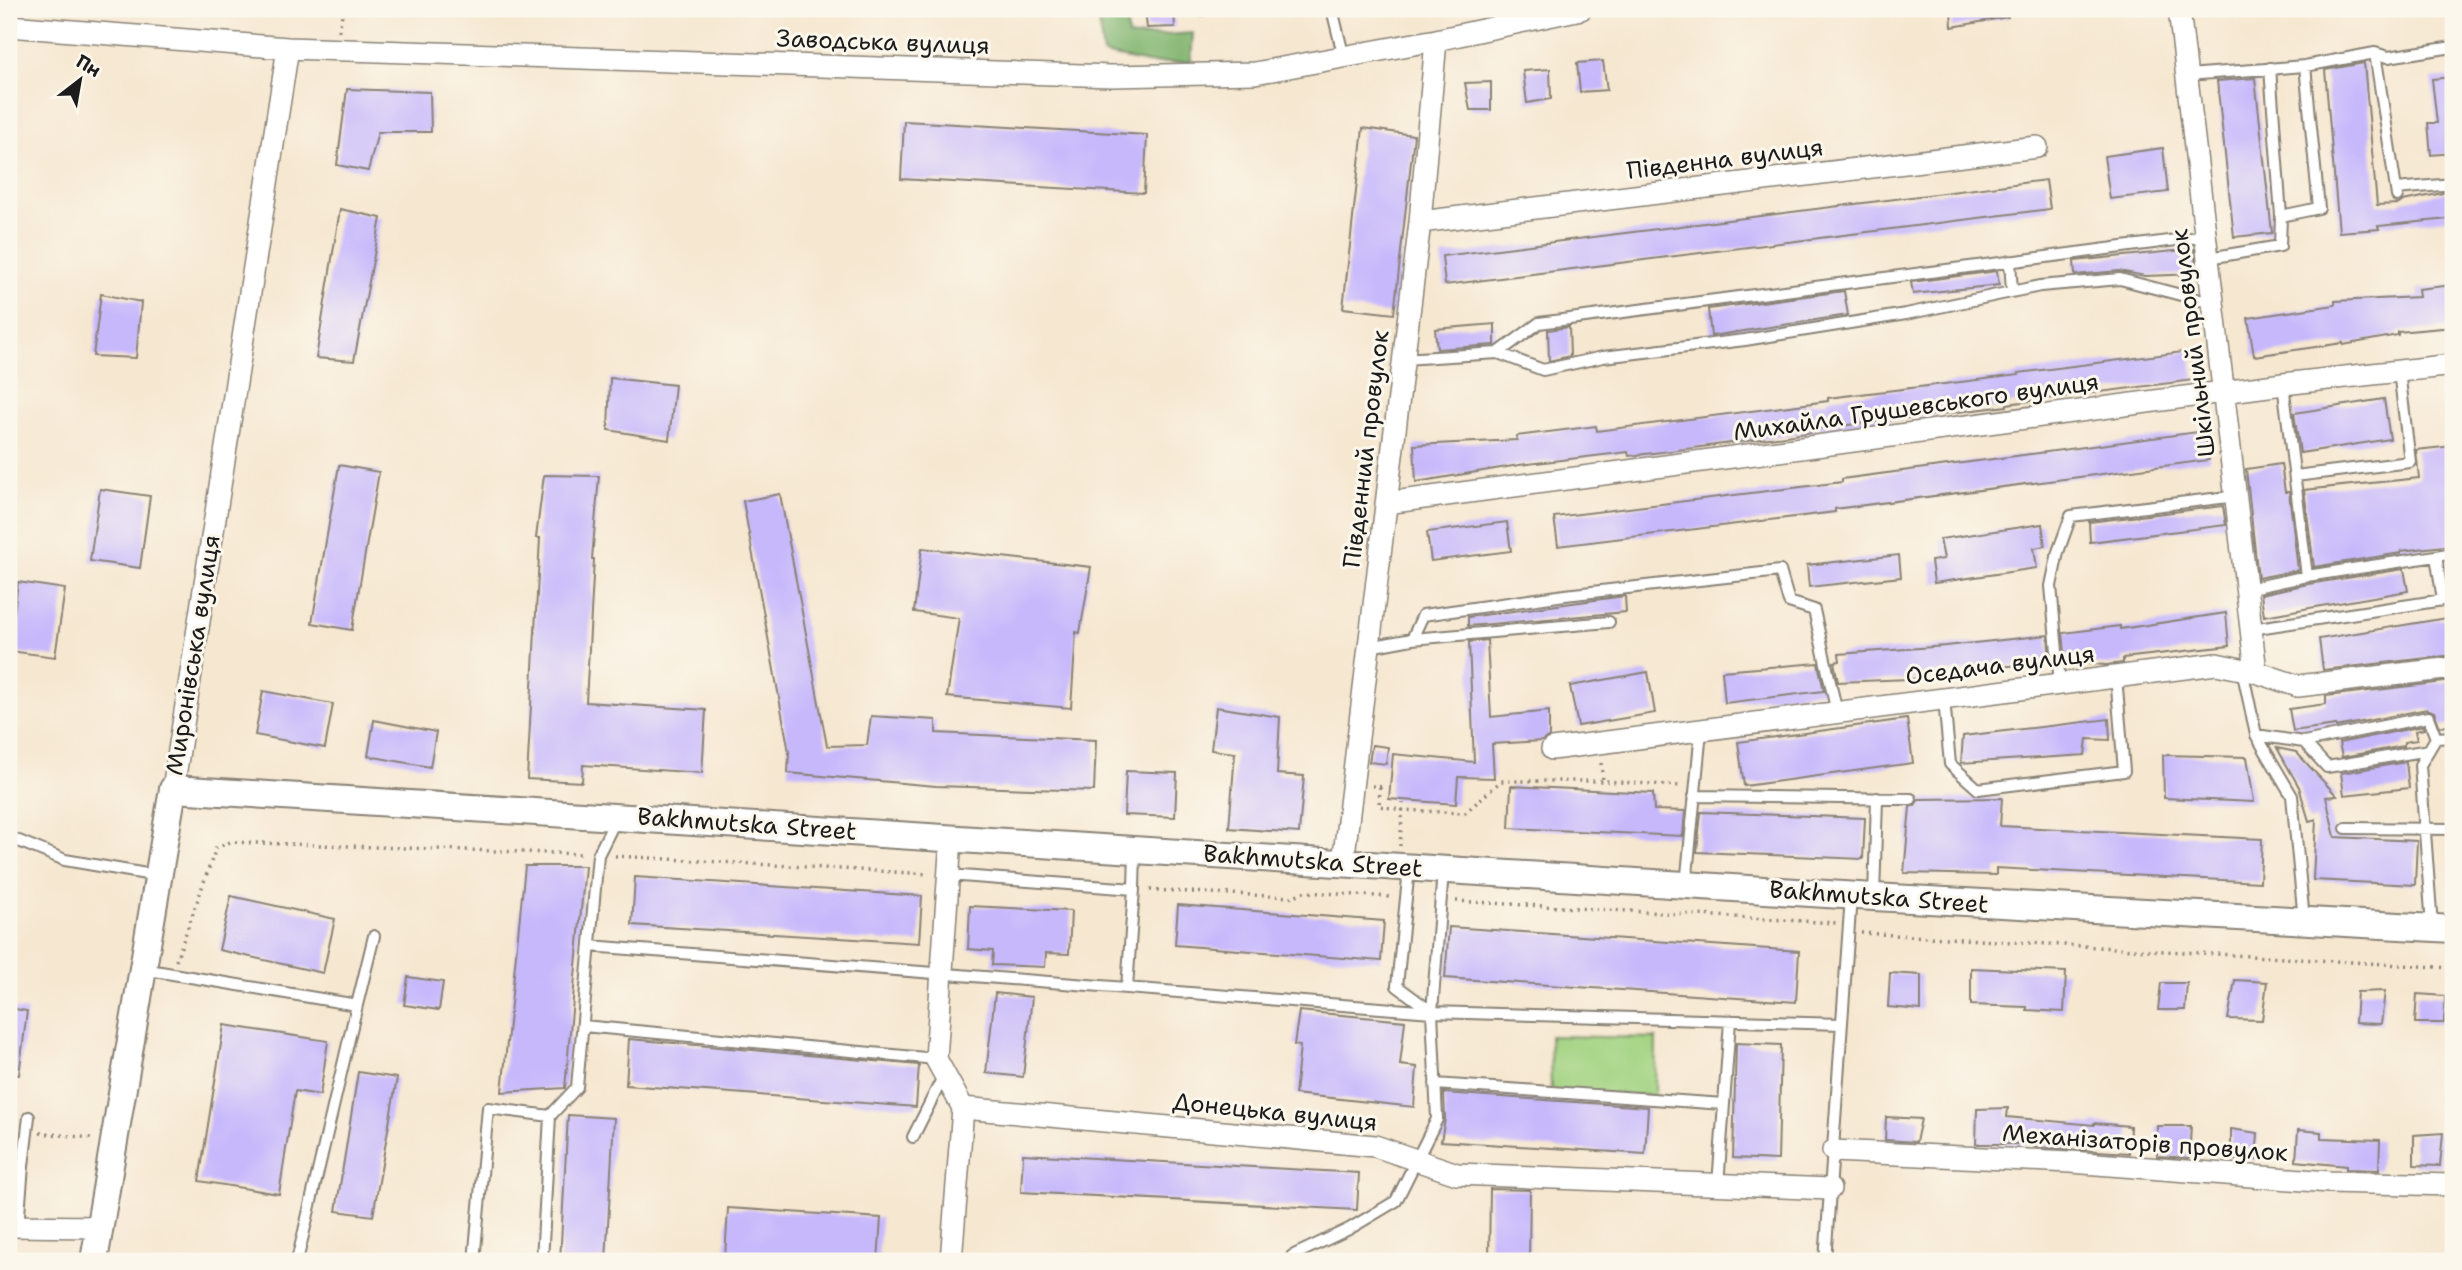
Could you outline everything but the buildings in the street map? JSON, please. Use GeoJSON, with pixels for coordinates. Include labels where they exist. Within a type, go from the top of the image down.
{"type":"FeatureCollection","features":[{"type":"Feature","properties":{"kind":"street","name":"Заводська вулиця"},"geometry":{"type":"LineString","coordinates":[[9,26],[288,48],[1112,76],[1255,72],[1344,58],[1581,9]]}},
{"type":"Feature","properties":{"kind":"street","name":"Шкільний провулок"},"geometry":{"type":"LineString","coordinates":[[2179,9],[2247,589],[2251,629],[2249,670]]}},
{"type":"Feature","properties":{"kind":"street","name":"Південний провулок"},"geometry":{"type":"LineString","coordinates":[[1343,863],[1420,222],[1436,40]]}},
{"type":"Feature","properties":{"kind":"street","name":"Миронівська вулиця"},"geometry":{"type":"LineString","coordinates":[[94,1261],[173,789],[288,48]]}},
{"type":"Feature","properties":{"kind":"street","name":"Південна вулиця"},"geometry":{"type":"LineString","coordinates":[[1420,222],[2037,148]]}},
{"type":"Feature","properties":{"kind":"street","name":"Михайла Грушевського вулиця"},"geometry":{"type":"LineString","coordinates":[[1386,503],[2283,384],[2453,365]]}},
{"type":"Feature","properties":{"kind":"street","name":"Оседача вулиця"},"geometry":{"type":"LineString","coordinates":[[1552,749],[2216,664],[2249,670],[2298,686],[2453,668]]}},
{"type":"Feature","properties":{"kind":"street","name":"Bakhmutska Street"},"geometry":{"type":"LineString","coordinates":[[173,789],[618,815],[1862,896],[2443,929]]}},
{"type":"Feature","properties":{"kind":"street"},"geometry":{"type":"LineString","coordinates":[[951,838],[942,973],[940,1067],[962,1108],[951,1261]]}},
{"type":"Feature","properties":{"kind":"street","name":"Донецька вулиця"},"geometry":{"type":"LineString","coordinates":[[962,1108],[1375,1146],[1457,1174],[1830,1189]]}},
{"type":"Feature","properties":{"kind":"street","name":"Механізаторів провулок"},"geometry":{"type":"LineString","coordinates":[[1833,1151],[2071,1162],[2329,1182],[2453,1185]]}},
{"type":"Feature","properties":{"kind":"street"},"geometry":{"type":"LineString","coordinates":[[13,1226],[99,1227]]}},
{"type":"Feature","properties":{"kind":"lane"},"geometry":{"type":"LineString","coordinates":[[1332,9],[1344,58]]}},
{"type":"Feature","properties":{"kind":"lane"},"geometry":{"type":"LineString","coordinates":[[2187,75],[2305,66],[2375,53],[2388,57],[2453,47]]}},
{"type":"Feature","properties":{"kind":"lane"},"geometry":{"type":"LineString","coordinates":[[2375,53],[2396,192],[2453,184]]}},
{"type":"Feature","properties":{"kind":"lane"},"geometry":{"type":"LineString","coordinates":[[2281,216],[2319,208],[2305,66]]}},
{"type":"Feature","properties":{"kind":"lane"},"geometry":{"type":"LineString","coordinates":[[2209,258],[2280,246],[2281,216],[2270,68]]}},
{"type":"Feature","properties":{"kind":"lane"},"geometry":{"type":"LineString","coordinates":[[1498,353],[1539,323],[2207,236]]}},
{"type":"Feature","properties":{"kind":"lane"},"geometry":{"type":"LineString","coordinates":[[2010,261],[2012,291]]}},
{"type":"Feature","properties":{"kind":"lane"},"geometry":{"type":"LineString","coordinates":[[1403,359],[1498,353],[1543,370],[1603,357],[1745,341],[1906,314],[2040,286],[2119,279],[2215,304]]}},
{"type":"Feature","properties":{"kind":"lane"},"geometry":{"type":"LineString","coordinates":[[2295,476],[2410,462],[2399,371]]}},
{"type":"Feature","properties":{"kind":"lane"},"geometry":{"type":"LineString","coordinates":[[2283,384],[2307,576]]}},
{"type":"Feature","properties":{"kind":"lane"},"geometry":{"type":"LineString","coordinates":[[2060,684],[2051,586],[2058,552],[2071,516],[2236,496]]}},
{"type":"Feature","properties":{"kind":"lane"},"geometry":{"type":"LineString","coordinates":[[2247,589],[2307,576],[2453,553]]}},
{"type":"Feature","properties":{"kind":"lane"},"geometry":{"type":"LineString","coordinates":[[2251,629],[2443,600],[2436,556]]}},
{"type":"Feature","properties":{"kind":"lane"},"geometry":{"type":"LineString","coordinates":[[1412,639],[1423,615],[1564,595],[1780,570],[1789,601],[1814,610],[1837,713]]}},
{"type":"Feature","properties":{"kind":"lane"},"geometry":{"type":"LineString","coordinates":[[1369,647],[1412,639],[1609,622]]}},
{"type":"Feature","properties":{"kind":"lane"},"geometry":{"type":"LineString","coordinates":[[2249,670],[2256,735],[2292,796],[2304,921]]}},
{"type":"Feature","properties":{"kind":"lane"},"geometry":{"type":"LineString","coordinates":[[1944,699],[1951,764],[1978,789],[2124,771],[2116,676]]}},
{"type":"Feature","properties":{"kind":"lane"},"geometry":{"type":"LineString","coordinates":[[2256,735],[2304,742],[2428,717],[2436,738]]}},
{"type":"Feature","properties":{"kind":"lane"},"geometry":{"type":"LineString","coordinates":[[1686,885],[1700,730]]}},
{"type":"Feature","properties":{"kind":"lane"},"geometry":{"type":"LineString","coordinates":[[2436,738],[2453,737]]}},
{"type":"Feature","properties":{"kind":"lane"},"geometry":{"type":"LineString","coordinates":[[2436,738],[2420,765],[2424,829],[2443,929]]}},
{"type":"Feature","properties":{"kind":"lane"},"geometry":{"type":"LineString","coordinates":[[2304,742],[2327,767],[2429,750]]}},
{"type":"Feature","properties":{"kind":"lane"},"geometry":{"type":"LineString","coordinates":[[1695,791],[1911,799]]}},
{"type":"Feature","properties":{"kind":"lane"},"geometry":{"type":"LineString","coordinates":[[1825,1261],[1849,928],[1862,896],[1877,798]]}},
{"type":"Feature","properties":{"kind":"lane"},"geometry":{"type":"LineString","coordinates":[[542,1261],[550,1116],[577,1087],[598,855],[618,815]]}},
{"type":"Feature","properties":{"kind":"lane"},"geometry":{"type":"LineString","coordinates":[[2346,828],[2453,829]]}},
{"type":"Feature","properties":{"kind":"lane"},"geometry":{"type":"LineString","coordinates":[[9,837],[65,860],[158,876]]}},
{"type":"Feature","properties":{"kind":"lane"},"geometry":{"type":"LineString","coordinates":[[1127,988],[1135,849]]}},
{"type":"Feature","properties":{"kind":"lane"},"geometry":{"type":"LineString","coordinates":[[1409,867],[1397,986],[1433,1012]]}},
{"type":"Feature","properties":{"kind":"lane"},"geometry":{"type":"LineString","coordinates":[[1291,1261],[1292,1256],[1349,1229],[1396,1201],[1437,1119],[1433,1012],[1443,869]]}},
{"type":"Feature","properties":{"kind":"lane"},"geometry":{"type":"LineString","coordinates":[[948,875],[1134,890]]}},
{"type":"Feature","properties":{"kind":"lane"},"geometry":{"type":"LineString","coordinates":[[297,1261],[374,936]]}},
{"type":"Feature","properties":{"kind":"lane"},"geometry":{"type":"LineString","coordinates":[[590,946],[1433,1012],[1842,1024]]}},
{"type":"Feature","properties":{"kind":"lane"},"geometry":{"type":"LineString","coordinates":[[142,969],[357,1005]]}},
{"type":"Feature","properties":{"kind":"lane"},"geometry":{"type":"LineString","coordinates":[[1718,1185],[1730,1021]]}},
{"type":"Feature","properties":{"kind":"lane"},"geometry":{"type":"LineString","coordinates":[[583,1026],[940,1067],[913,1137]]}},
{"type":"Feature","properties":{"kind":"lane"},"geometry":{"type":"LineString","coordinates":[[1436,1084],[1724,1104]]}},
{"type":"Feature","properties":{"kind":"lane"},"geometry":{"type":"LineString","coordinates":[[474,1261],[488,1108],[550,1116]]}},
{"type":"Feature","properties":{"kind":"lane"},"geometry":{"type":"LineString","coordinates":[[13,1226],[29,1117]]}},
{"type":"Feature","properties":{"kind":"lane"},"geometry":{"type":"LineString","coordinates":[[9,1164],[23,1166]]}},
{"type":"Feature","properties":{"kind":"path"},"geometry":{"type":"LineString","coordinates":[[1380,787],[1379,806],[1402,810],[1465,813],[1501,781],[1605,781],[1695,791]]}},
{"type":"Feature","properties":{"kind":"path"},"geometry":{"type":"LineString","coordinates":[[172,973],[216,848],[230,842],[598,855],[948,875]]}},
{"type":"Feature","properties":{"kind":"path"},"geometry":{"type":"LineString","coordinates":[[1134,890],[1291,897],[1304,892],[1406,898]]}},
{"type":"Feature","properties":{"kind":"path"},"geometry":{"type":"LineString","coordinates":[[1442,900],[2453,968]]}},
{"type":"Feature","properties":{"kind":"path"},"geometry":{"type":"LineString","coordinates":[[27,1132],[114,1140]]}},
{"type":"Feature","properties":{"kind":"green space"},"geometry":{"type":"Polygon","coordinates":[[[1097,9],[1126,9],[1128,36],[1193,33],[1191,62],[1148,63],[1103,54],[1097,9]]]}},
{"type":"Feature","properties":{"kind":"green space"},"geometry":{"type":"Polygon","coordinates":[[[1550,1036],[1656,1038],[1655,1096],[1551,1091],[1550,1036]]]}}]}
